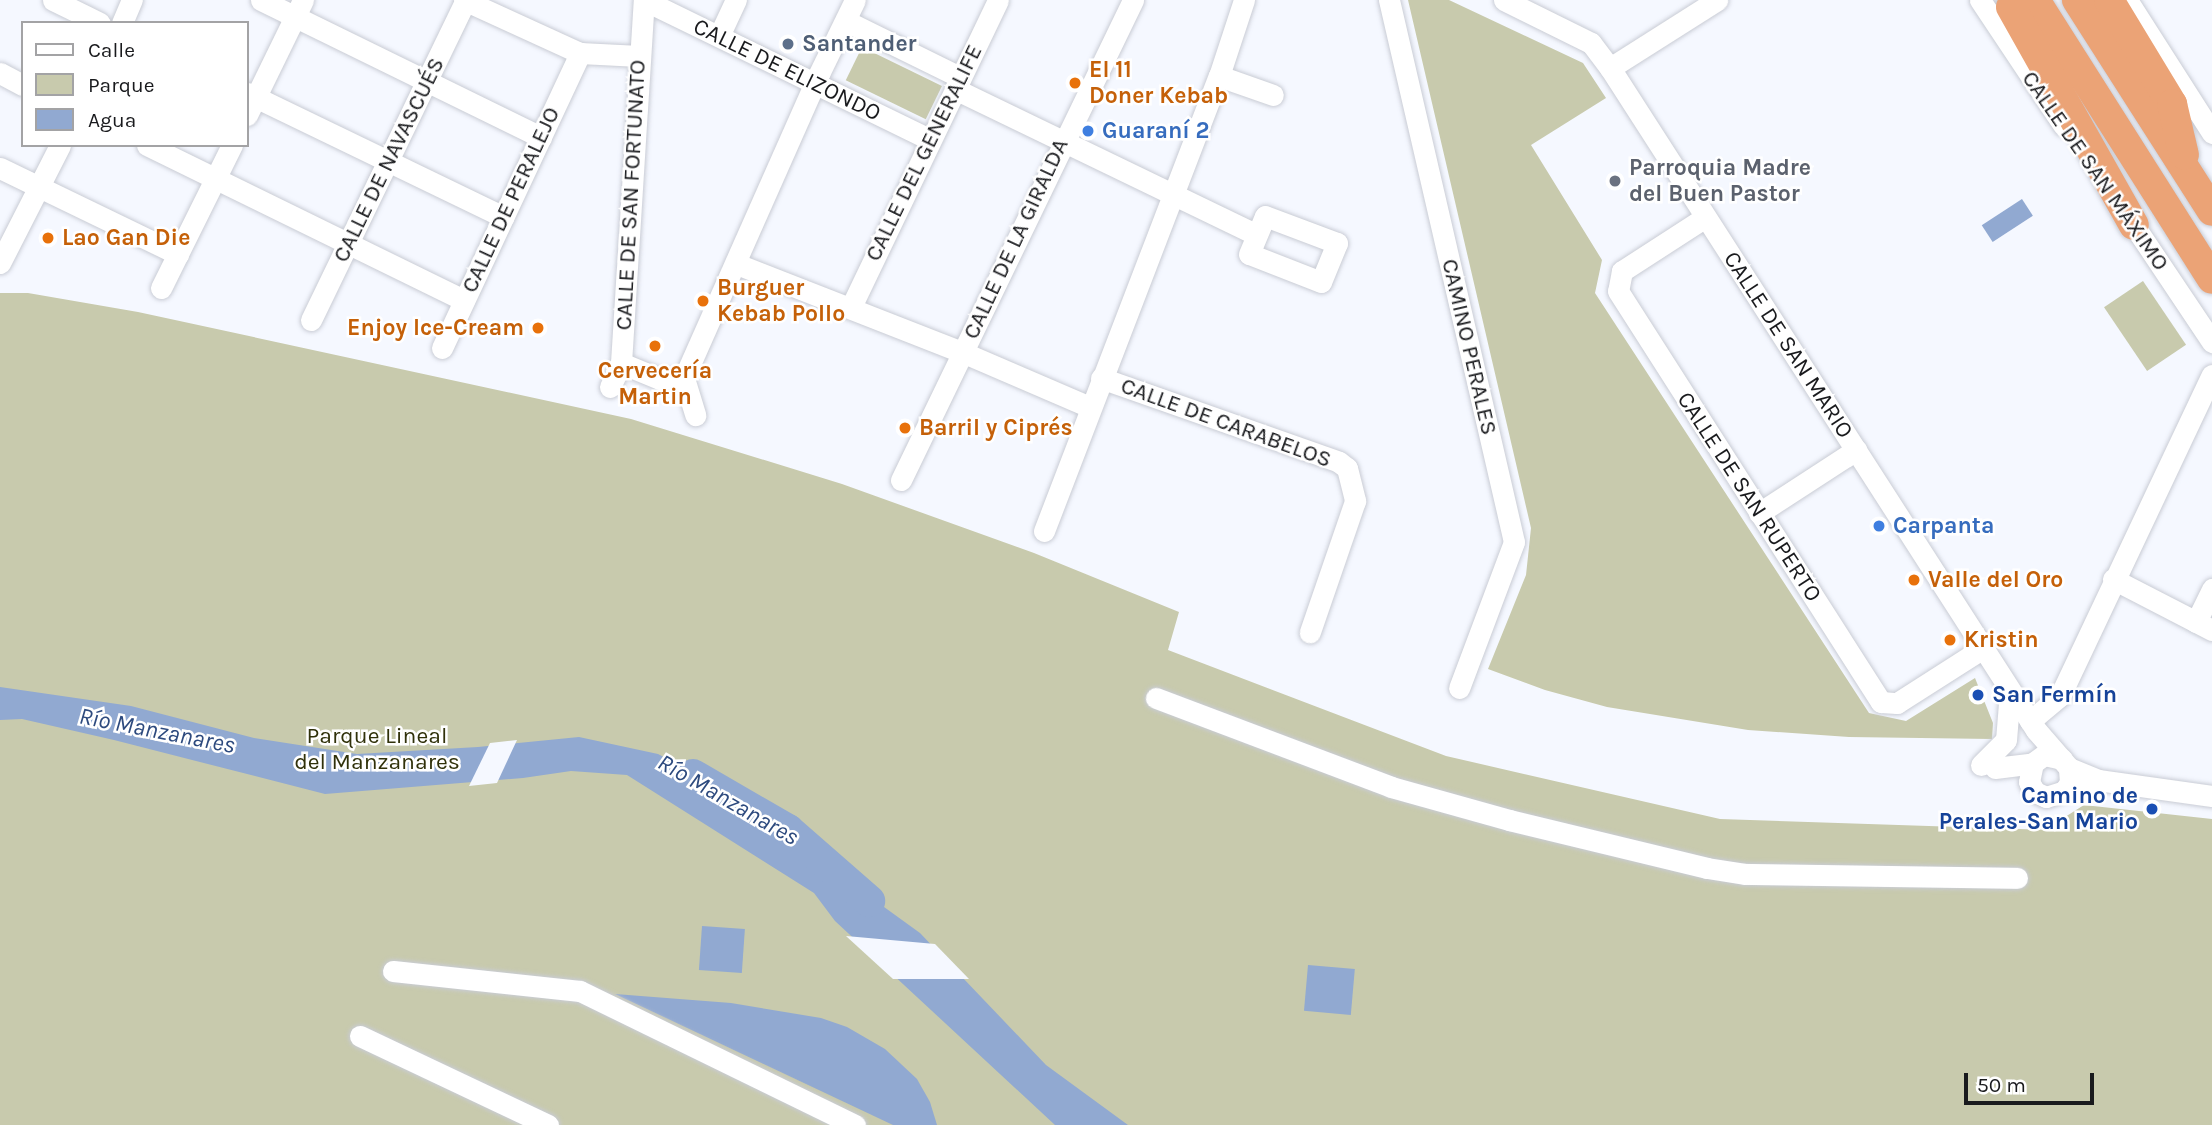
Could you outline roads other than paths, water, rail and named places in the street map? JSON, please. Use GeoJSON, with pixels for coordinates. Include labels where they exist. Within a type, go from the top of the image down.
{"type":"FeatureCollection","features":[{"type":"Feature","properties":{"kind":"highway"},"geometry":{"type":"LineString","coordinates":[[2077,0],[2212,211]]}},
{"type":"Feature","properties":{"kind":"highway"},"geometry":{"type":"LineString","coordinates":[[2109,0],[2172,104],[2189,175]]}},
{"type":"Feature","properties":{"kind":"highway"},"geometry":{"type":"LineString","coordinates":[[2018,2],[2134,225]]}},
{"type":"Feature","properties":{"kind":"highway"},"geometry":{"type":"LineString","coordinates":[[2018,2],[2151,182],[2212,279]]}},
{"type":"Feature","properties":{"kind":"street"},"geometry":{"type":"LineString","coordinates":[[53,0],[96,21]]}},
{"type":"Feature","properties":{"kind":"street"},"geometry":{"type":"LineString","coordinates":[[123,21],[132,0]]}},
{"type":"Feature","properties":{"kind":"street"},"geometry":{"type":"LineString","coordinates":[[261,0],[299,8],[541,137]]}},
{"type":"Feature","properties":{"kind":"street"},"geometry":{"type":"LineString","coordinates":[[465,0],[580,53],[639,56]]}},
{"type":"Feature","properties":{"kind":"street","name":"CALLE DE NAVASCUÉS"},"geometry":{"type":"LineString","coordinates":[[311,320],[465,0]]}},
{"type":"Feature","properties":{"kind":"street","name":"CALLE DE ELIZONDO"},"geometry":{"type":"LineString","coordinates":[[644,0],[929,139]]}},
{"type":"Feature","properties":{"kind":"street","name":"CALLE DE SAN FORTUNATO"},"geometry":{"type":"LineString","coordinates":[[610,387],[621,363],[644,0]]}},
{"type":"Feature","properties":{"kind":"street"},"geometry":{"type":"LineString","coordinates":[[719,36],[737,0]]}},
{"type":"Feature","properties":{"kind":"street"},"geometry":{"type":"LineString","coordinates":[[695,415],[684,378],[737,264],[814,84],[855,0]]}},
{"type":"Feature","properties":{"kind":"street","name":"CALLE DEL GENERALIFE"},"geometry":{"type":"LineString","coordinates":[[850,307],[929,139],[999,0]]}},
{"type":"Feature","properties":{"kind":"street","name":"CALLE DE LA GIRALDA"},"geometry":{"type":"LineString","coordinates":[[901,480],[1063,139],[1133,0]]}},
{"type":"Feature","properties":{"kind":"street","name":"CALLE DE CARABELOS"},"geometry":{"type":"LineString","coordinates":[[1044,531],[1219,76],[1244,0]]}},
{"type":"Feature","properties":{"kind":"street","name":"CAMINO PERALES"},"geometry":{"type":"LineString","coordinates":[[1389,0],[1514,542],[1459,688]]}},
{"type":"Feature","properties":{"kind":"street","name":"CALLE DE SAN MARIO"},"geometry":{"type":"LineString","coordinates":[[1504,0],[1591,43],[1610,68],[2010,691],[2067,770]]}},
{"type":"Feature","properties":{"kind":"street"},"geometry":{"type":"LineString","coordinates":[[1610,68],[1717,0]]}},
{"type":"Feature","properties":{"kind":"street","name":"CALLE DE SAN MÁXIMO"},"geometry":{"type":"LineString","coordinates":[[1980,0],[2014,55],[2134,225],[2212,342]]}},
{"type":"Feature","properties":{"kind":"street"},"geometry":{"type":"LineString","coordinates":[[2127,0],[2212,133]]}},
{"type":"Feature","properties":{"kind":"street"},"geometry":{"type":"LineString","coordinates":[[299,8],[250,102],[389,162],[503,216]]}},
{"type":"Feature","properties":{"kind":"street"},"geometry":{"type":"LineString","coordinates":[[846,21],[1063,139],[1257,235]]}},
{"type":"Feature","properties":{"kind":"street","name":"CALLE DE PERALEJO"},"geometry":{"type":"LineString","coordinates":[[442,348],[580,53]]}},
{"type":"Feature","properties":{"kind":"street"},"geometry":{"type":"LineString","coordinates":[[0,74],[21,84]]}},
{"type":"Feature","properties":{"kind":"street"},"geometry":{"type":"LineString","coordinates":[[1219,76],[1273,95]]}},
{"type":"Feature","properties":{"kind":"street"},"geometry":{"type":"LineString","coordinates":[[0,263],[59,147]]}},
{"type":"Feature","properties":{"kind":"street"},"geometry":{"type":"LineString","coordinates":[[151,147],[464,300]]}},
{"type":"Feature","properties":{"kind":"street"},"geometry":{"type":"LineString","coordinates":[[161,288],[231,147]]}},
{"type":"Feature","properties":{"kind":"street"},"geometry":{"type":"LineString","coordinates":[[0,168],[178,254]]}},
{"type":"Feature","properties":{"kind":"street","name":"CALLE DE SAN RUPERTO"},"geometry":{"type":"LineString","coordinates":[[1704,218],[1622,271],[1618,291],[1881,702],[1897,703],[1983,648]]}},
{"type":"Feature","properties":{"kind":"street"},"geometry":{"type":"LineString","coordinates":[[737,264],[962,352],[1090,407]]}},
{"type":"Feature","properties":{"kind":"street"},"geometry":{"type":"LineString","coordinates":[[621,363],[660,379],[684,378]]}},
{"type":"Feature","properties":{"kind":"street"},"geometry":{"type":"LineString","coordinates":[[2067,770],[2056,796],[2046,797],[2035,792],[2032,768],[2033,726],[2060,695],[2212,375]]}},
{"type":"Feature","properties":{"kind":"street","name":"CALLE DE CARABELOS"},"geometry":{"type":"LineString","coordinates":[[1101,378],[1339,462],[1347,468],[1355,501],[1310,632]]}},
{"type":"Feature","properties":{"kind":"street"},"geometry":{"type":"LineString","coordinates":[[1759,513],[1856,450]]}},
{"type":"Feature","properties":{"kind":"street"},"geometry":{"type":"LineString","coordinates":[[2113,579],[2204,626],[2212,589]]}},
{"type":"Feature","properties":{"kind":"street"},"geometry":{"type":"LineString","coordinates":[[1981,765],[2006,740],[2010,691]]}},
{"type":"Feature","properties":{"kind":"street"},"geometry":{"type":"LineString","coordinates":[[1156,698],[1391,787],[1523,824],[1707,868],[1745,874],[2017,878]]}},
{"type":"Feature","properties":{"kind":"street"},"geometry":{"type":"LineString","coordinates":[[2032,768],[2044,755],[2067,770],[2098,780],[2212,796]]}},
{"type":"Feature","properties":{"kind":"street"},"geometry":{"type":"LineString","coordinates":[[393,971],[580,990],[855,1125]]}},
{"type":"Feature","properties":{"kind":"street"},"geometry":{"type":"LineString","coordinates":[[360,1036],[548,1125]]}},
{"type":"Feature","properties":{"kind":"water"},"geometry":{"type":"Polygon","coordinates":[[[2022,199],[2033,216],[1993,242],[1982,225],[2022,199]]]}},
{"type":"Feature","properties":{"kind":"water"},"geometry":{"type":"Polygon","coordinates":[[[0,687],[131,706],[254,738],[357,754],[478,747],[579,737],[658,754],[710,781],[920,933],[1046,1065],[1128,1125],[1055,1125],[835,921],[814,893],[627,775],[571,771],[523,778],[325,794],[22,719],[0,720],[0,687]]]}},
{"type":"Feature","properties":{"kind":"water"},"geometry":{"type":"Polygon","coordinates":[[[702,926],[745,929],[742,973],[699,970],[702,926]]]}},
{"type":"Feature","properties":{"kind":"water"},"geometry":{"type":"Polygon","coordinates":[[[1308,965],[1355,969],[1351,1015],[1304,1011],[1308,965]]]}},
{"type":"Feature","properties":{"kind":"water"},"geometry":{"type":"Polygon","coordinates":[[[615,994],[731,1003],[821,1018],[847,1027],[885,1049],[917,1079],[930,1102],[937,1125],[893,1125],[615,994]]]}},
{"type":"Feature","properties":{"kind":"waterway","name":"Río Manzanares"},"geometry":{"type":"LineString","coordinates":[[693,775],[788,830],[869,901]]}},
{"type":"Feature","properties":{"kind":"place","name":"Santander"},"geometry":{"type":"Point","coordinates":[788,44]}},
{"type":"Feature","properties":{"kind":"place","name":"El 11 Doner Kebab"},"geometry":{"type":"Point","coordinates":[1075,83]}},
{"type":"Feature","properties":{"kind":"place","name":"Guaraní 2"},"geometry":{"type":"Point","coordinates":[1088,131]}},
{"type":"Feature","properties":{"kind":"place","name":"Parroquia Madre del Buen Pastor"},"geometry":{"type":"Point","coordinates":[1615,181]}},
{"type":"Feature","properties":{"kind":"place","name":"Lao Gan Die"},"geometry":{"type":"Point","coordinates":[48,238]}},
{"type":"Feature","properties":{"kind":"place","name":"Burguer Kebab Pollo"},"geometry":{"type":"Point","coordinates":[703,301]}},
{"type":"Feature","properties":{"kind":"place","name":"Enjoy Ice-Cream"},"geometry":{"type":"Point","coordinates":[538,328]}},
{"type":"Feature","properties":{"kind":"place","name":"Cervecería Martin"},"geometry":{"type":"Point","coordinates":[655,346]}},
{"type":"Feature","properties":{"kind":"place","name":"Barril y Ciprés"},"geometry":{"type":"Point","coordinates":[905,428]}},
{"type":"Feature","properties":{"kind":"place","name":"Carpanta"},"geometry":{"type":"Point","coordinates":[1879,526]}},
{"type":"Feature","properties":{"kind":"place","name":"Valle del Oro"},"geometry":{"type":"Point","coordinates":[1914,580]}},
{"type":"Feature","properties":{"kind":"place","name":"Kristin"},"geometry":{"type":"Point","coordinates":[1950,640]}},
{"type":"Feature","properties":{"kind":"place","name":"San Fermín"},"geometry":{"type":"Point","coordinates":[1978,695]}},
{"type":"Feature","properties":{"kind":"place","name":"Camino de Perales-San Mario"},"geometry":{"type":"Point","coordinates":[2152,809]}},
{"type":"Feature","properties":{"kind":"park label","name":"Parque Lineal del Manzanares"},"geometry":{"type":"Point","coordinates":[377,749]}}]}
